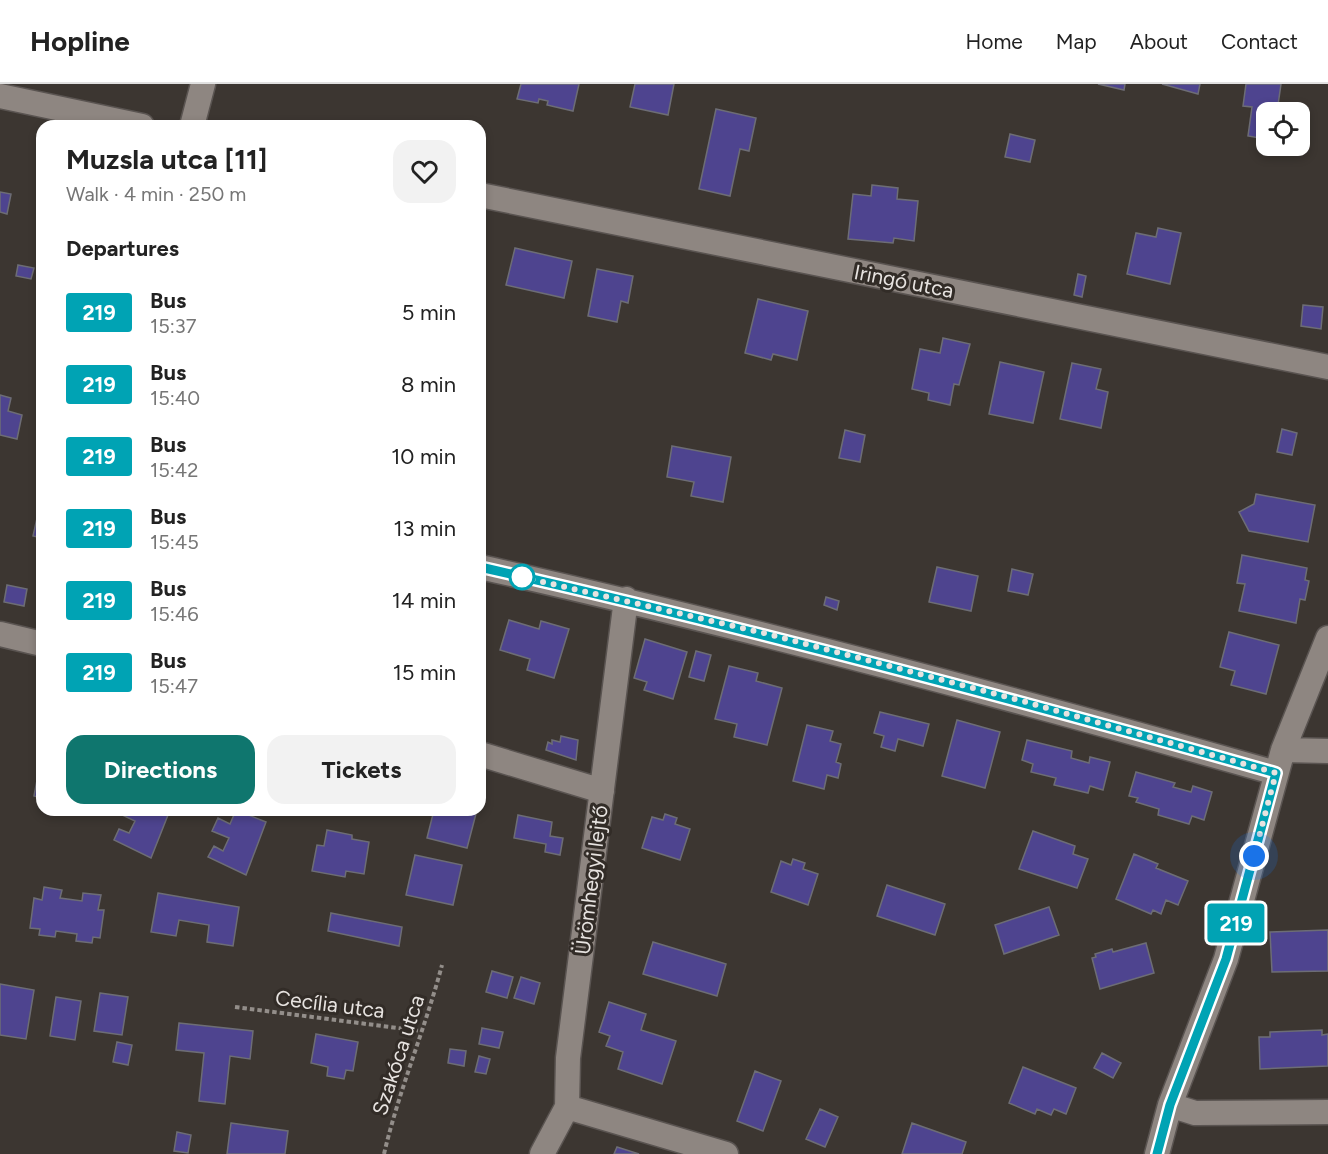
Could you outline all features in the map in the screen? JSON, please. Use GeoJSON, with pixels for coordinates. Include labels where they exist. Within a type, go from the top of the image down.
{"type":"FeatureCollection","features":[{"type":"Feature","properties":{"kind":"street"},"geometry":{"type":"LineString","coordinates":[[194,120],[203,84]]}},
{"type":"Feature","properties":{"kind":"street"},"geometry":{"type":"LineString","coordinates":[[0,96],[114,120]]}},
{"type":"Feature","properties":{"kind":"street","name":"Iringó utca"},"geometry":{"type":"LineString","coordinates":[[486,196],[1328,367]]}},
{"type":"Feature","properties":{"kind":"street"},"geometry":{"type":"LineString","coordinates":[[486,568],[626,599],[1022,701],[1276,773]]}},
{"type":"Feature","properties":{"kind":"street","name":"Ürömhegyi lejtő"},"geometry":{"type":"LineString","coordinates":[[542,1154],[567,1107],[567,1058],[626,599]]}},
{"type":"Feature","properties":{"kind":"street"},"geometry":{"type":"LineString","coordinates":[[0,634],[36,643]]}},
{"type":"Feature","properties":{"kind":"street"},"geometry":{"type":"LineString","coordinates":[[1157,1154],[1170,1105],[1226,959],[1282,750],[1328,638]]}},
{"type":"Feature","properties":{"kind":"street"},"geometry":{"type":"LineString","coordinates":[[1282,750],[1328,751]]}},
{"type":"Feature","properties":{"kind":"street"},"geometry":{"type":"LineString","coordinates":[[486,756],[602,790]]}},
{"type":"Feature","properties":{"kind":"street"},"geometry":{"type":"LineString","coordinates":[[1170,1105],[1195,1113],[1328,1112]]}},
{"type":"Feature","properties":{"kind":"street"},"geometry":{"type":"LineString","coordinates":[[567,1107],[726,1154]]}},
{"type":"Feature","properties":{"kind":"path","name":"Szakóca utca"},"geometry":{"type":"LineString","coordinates":[[384,1154],[393,1116],[421,1031],[430,1013],[442,965]]}},
{"type":"Feature","properties":{"kind":"path","name":"Cecília utca"},"geometry":{"type":"LineString","coordinates":[[236,1007],[421,1031]]}},
{"type":"Feature","properties":{"kind":"building"},"geometry":{"type":"Polygon","coordinates":[[[521,84],[579,84],[573,111],[547,105],[548,101],[539,99],[538,103],[517,99],[521,84]]]}},
{"type":"Feature","properties":{"kind":"building"},"geometry":{"type":"Polygon","coordinates":[[[635,84],[674,84],[668,115],[630,107],[635,84]]]}},
{"type":"Feature","properties":{"kind":"building"},"geometry":{"type":"Polygon","coordinates":[[[1098,84],[1125,84],[1124,90],[1098,84]]]}},
{"type":"Feature","properties":{"kind":"building"},"geometry":{"type":"Polygon","coordinates":[[[1162,84],[1200,84],[1198,94],[1162,84]]]}},
{"type":"Feature","properties":{"kind":"building"},"geometry":{"type":"Polygon","coordinates":[[[1246,84],[1281,84],[1278,102],[1256,102],[1256,137],[1248,136],[1252,107],[1243,106],[1246,84]]]}},
{"type":"Feature","properties":{"kind":"building"},"geometry":{"type":"Polygon","coordinates":[[[716,109],[756,118],[749,151],[740,149],[730,196],[699,189],[716,109]]]}},
{"type":"Feature","properties":{"kind":"building"},"geometry":{"type":"Polygon","coordinates":[[[1010,134],[1035,140],[1030,162],[1005,157],[1010,134]]]}},
{"type":"Feature","properties":{"kind":"building"},"geometry":{"type":"Polygon","coordinates":[[[872,185],[898,188],[897,199],[918,201],[914,241],[894,238],[893,243],[848,239],[853,194],[871,196],[872,185]]]}},
{"type":"Feature","properties":{"kind":"building"},"geometry":{"type":"Polygon","coordinates":[[[0,192],[11,194],[7,214],[0,212],[0,192]]]}},
{"type":"Feature","properties":{"kind":"building"},"geometry":{"type":"Polygon","coordinates":[[[1158,228],[1181,233],[1170,284],[1127,274],[1136,233],[1156,237],[1158,228]]]}},
{"type":"Feature","properties":{"kind":"building"},"geometry":{"type":"Polygon","coordinates":[[[515,248],[572,261],[564,298],[506,285],[515,248]]]}},
{"type":"Feature","properties":{"kind":"building"},"geometry":{"type":"Polygon","coordinates":[[[18,265],[34,268],[31,279],[16,276],[18,265]]]}},
{"type":"Feature","properties":{"kind":"building"},"geometry":{"type":"Polygon","coordinates":[[[597,269],[633,276],[628,303],[621,301],[617,322],[588,316],[597,269]]]}},
{"type":"Feature","properties":{"kind":"building"},"geometry":{"type":"Polygon","coordinates":[[[1078,274],[1086,276],[1082,297],[1074,295],[1078,274]]]}},
{"type":"Feature","properties":{"kind":"building"},"geometry":{"type":"Polygon","coordinates":[[[758,299],[808,311],[797,360],[773,354],[771,360],[745,353],[758,299]]]}},
{"type":"Feature","properties":{"kind":"building"},"geometry":{"type":"Polygon","coordinates":[[[1303,305],[1323,307],[1321,329],[1301,326],[1303,305]]]}},
{"type":"Feature","properties":{"kind":"building"},"geometry":{"type":"Polygon","coordinates":[[[943,338],[970,344],[959,385],[954,384],[950,405],[928,400],[929,393],[912,389],[920,349],[940,353],[943,338]]]}},
{"type":"Feature","properties":{"kind":"building"},"geometry":{"type":"Polygon","coordinates":[[[1000,362],[1044,372],[1033,423],[989,414],[1000,362]]]}},
{"type":"Feature","properties":{"kind":"building"},"geometry":{"type":"Polygon","coordinates":[[[1072,363],[1101,369],[1096,389],[1108,392],[1101,428],[1060,419],[1072,363]]]}},
{"type":"Feature","properties":{"kind":"building"},"geometry":{"type":"Polygon","coordinates":[[[0,395],[11,398],[8,411],[22,415],[17,439],[0,435],[0,395]]]}},
{"type":"Feature","properties":{"kind":"building"},"geometry":{"type":"Polygon","coordinates":[[[1282,429],[1297,433],[1292,455],[1277,452],[1282,429]]]}},
{"type":"Feature","properties":{"kind":"building"},"geometry":{"type":"Polygon","coordinates":[[[845,430],[865,435],[860,462],[839,458],[845,430]]]}},
{"type":"Feature","properties":{"kind":"building"},"geometry":{"type":"Polygon","coordinates":[[[672,446],[731,457],[723,502],[691,496],[694,482],[667,477],[672,446]]]}},
{"type":"Feature","properties":{"kind":"building"},"geometry":{"type":"Polygon","coordinates":[[[1256,494],[1315,505],[1308,542],[1249,531],[1239,512],[1254,504],[1256,494]]]}},
{"type":"Feature","properties":{"kind":"building"},"geometry":{"type":"Polygon","coordinates":[[[1242,555],[1307,568],[1305,580],[1309,581],[1305,600],[1300,599],[1296,623],[1239,611],[1245,584],[1237,583],[1242,555]]]}},
{"type":"Feature","properties":{"kind":"building"},"geometry":{"type":"Polygon","coordinates":[[[937,567],[978,576],[971,611],[929,602],[937,567]]]}},
{"type":"Feature","properties":{"kind":"building"},"geometry":{"type":"Polygon","coordinates":[[[1012,569],[1033,574],[1028,595],[1008,591],[1012,569]]]}},
{"type":"Feature","properties":{"kind":"building"},"geometry":{"type":"Polygon","coordinates":[[[7,585],[27,589],[24,606],[4,602],[7,585]]]}},
{"type":"Feature","properties":{"kind":"building"},"geometry":{"type":"Polygon","coordinates":[[[826,597],[839,601],[837,610],[824,605],[826,597]]]}},
{"type":"Feature","properties":{"kind":"building"},"geometry":{"type":"Polygon","coordinates":[[[509,620],[539,629],[541,621],[569,629],[554,678],[527,670],[530,659],[500,650],[509,620]]]}},
{"type":"Feature","properties":{"kind":"building"},"geometry":{"type":"Polygon","coordinates":[[[1229,632],[1279,645],[1266,694],[1231,685],[1235,671],[1220,667],[1229,632]]]}},
{"type":"Feature","properties":{"kind":"building"},"geometry":{"type":"Polygon","coordinates":[[[645,639],[687,652],[673,699],[644,690],[647,682],[634,678],[645,639]]]}},
{"type":"Feature","properties":{"kind":"building"},"geometry":{"type":"Polygon","coordinates":[[[696,651],[711,655],[704,681],[689,677],[696,651]]]}},
{"type":"Feature","properties":{"kind":"building"},"geometry":{"type":"Polygon","coordinates":[[[729,666],[758,673],[756,681],[782,688],[767,745],[734,737],[737,724],[715,719],[729,666]]]}},
{"type":"Feature","properties":{"kind":"building"},"geometry":{"type":"Polygon","coordinates":[[[880,712],[929,724],[923,746],[898,739],[895,751],[881,747],[884,736],[874,733],[880,712]]]}},
{"type":"Feature","properties":{"kind":"building"},"geometry":{"type":"Polygon","coordinates":[[[957,720],[1000,732],[985,788],[942,776],[957,720]]]}},
{"type":"Feature","properties":{"kind":"building"},"geometry":{"type":"Polygon","coordinates":[[[807,725],[833,731],[830,741],[841,744],[836,762],[841,764],[838,778],[827,775],[824,789],[793,781],[807,725]]]}},
{"type":"Feature","properties":{"kind":"building"},"geometry":{"type":"Polygon","coordinates":[[[561,736],[578,740],[576,760],[546,750],[548,742],[552,744],[552,740],[560,742],[561,736]]]}},
{"type":"Feature","properties":{"kind":"building"},"geometry":{"type":"Polygon","coordinates":[[[1027,740],[1072,751],[1071,758],[1089,763],[1090,757],[1110,762],[1103,790],[1090,786],[1088,793],[1054,785],[1056,778],[1031,772],[1033,764],[1022,760],[1027,740]]]}},
{"type":"Feature","properties":{"kind":"building"},"geometry":{"type":"Polygon","coordinates":[[[1136,772],[1175,783],[1173,787],[1191,792],[1193,786],[1212,792],[1204,820],[1192,816],[1189,824],[1158,815],[1159,809],[1136,802],[1138,798],[1129,796],[1136,772]]]}},
{"type":"Feature","properties":{"kind":"building"},"geometry":{"type":"Polygon","coordinates":[[[665,814],[677,818],[675,824],[690,829],[680,860],[642,848],[652,817],[663,820],[665,814]]]}},
{"type":"Feature","properties":{"kind":"building"},"geometry":{"type":"Polygon","coordinates":[[[518,815],[552,822],[550,836],[563,838],[560,855],[545,852],[546,844],[514,838],[518,815]]]}},
{"type":"Feature","properties":{"kind":"building"},"geometry":{"type":"Polygon","coordinates":[[[124,816],[168,816],[151,858],[114,840],[119,829],[129,833],[135,821],[124,816]]]}},
{"type":"Feature","properties":{"kind":"building"},"geometry":{"type":"Polygon","coordinates":[[[233,816],[251,816],[266,822],[246,875],[208,857],[214,846],[223,851],[229,838],[212,831],[218,818],[230,824],[233,816]]]}},
{"type":"Feature","properties":{"kind":"building"},"geometry":{"type":"Polygon","coordinates":[[[432,816],[475,816],[467,848],[427,838],[432,816]]]}},
{"type":"Feature","properties":{"kind":"building"},"geometry":{"type":"Polygon","coordinates":[[[327,830],[352,835],[352,839],[369,842],[364,874],[346,871],[345,877],[312,871],[317,845],[324,846],[327,830]]]}},
{"type":"Feature","properties":{"kind":"building"},"geometry":{"type":"Polygon","coordinates":[[[1033,831],[1075,846],[1073,854],[1088,859],[1077,888],[1019,869],[1033,831]]]}},
{"type":"Feature","properties":{"kind":"building"},"geometry":{"type":"Polygon","coordinates":[[[1134,854],[1158,864],[1156,868],[1188,881],[1178,905],[1166,900],[1161,914],[1153,910],[1151,914],[1116,899],[1134,854]]]}},
{"type":"Feature","properties":{"kind":"building"},"geometry":{"type":"Polygon","coordinates":[[[415,855],[462,865],[453,905],[406,895],[415,855]]]}},
{"type":"Feature","properties":{"kind":"building"},"geometry":{"type":"Polygon","coordinates":[[[793,859],[805,863],[803,869],[818,874],[808,905],[771,892],[781,861],[791,865],[793,859]]]}},
{"type":"Feature","properties":{"kind":"building"},"geometry":{"type":"Polygon","coordinates":[[[887,885],[945,904],[935,935],[877,916],[887,885]]]}},
{"type":"Feature","properties":{"kind":"building"},"geometry":{"type":"Polygon","coordinates":[[[44,887],[62,890],[60,898],[82,901],[83,893],[101,895],[98,910],[104,910],[100,938],[93,937],[92,943],[76,941],[77,934],[56,931],[55,937],[39,935],[40,929],[30,928],[34,898],[42,900],[44,887]]]}},
{"type":"Feature","properties":{"kind":"building"},"geometry":{"type":"Polygon","coordinates":[[[158,893],[239,907],[233,946],[207,942],[209,925],[179,920],[176,936],[151,932],[158,893]]]}},
{"type":"Feature","properties":{"kind":"building"},"geometry":{"type":"Polygon","coordinates":[[[1049,907],[1059,935],[1004,954],[995,925],[1049,907]]]}},
{"type":"Feature","properties":{"kind":"building"},"geometry":{"type":"Polygon","coordinates":[[[331,913],[402,927],[399,946],[328,931],[331,913]]]}},
{"type":"Feature","properties":{"kind":"building"},"geometry":{"type":"Polygon","coordinates":[[[1328,930],[1328,971],[1272,972],[1270,932],[1328,930]]]}},
{"type":"Feature","properties":{"kind":"building"},"geometry":{"type":"Polygon","coordinates":[[[653,942],[726,964],[717,996],[643,974],[653,942]]]}},
{"type":"Feature","properties":{"kind":"building"},"geometry":{"type":"Polygon","coordinates":[[[1146,943],[1154,973],[1100,989],[1092,958],[1096,957],[1095,954],[1112,949],[1113,952],[1146,943]]]}},
{"type":"Feature","properties":{"kind":"building"},"geometry":{"type":"Polygon","coordinates":[[[492,971],[513,977],[507,998],[486,992],[492,971]]]}},
{"type":"Feature","properties":{"kind":"building"},"geometry":{"type":"Polygon","coordinates":[[[521,977],[540,983],[534,1004],[514,998],[521,977]]]}},
{"type":"Feature","properties":{"kind":"building"},"geometry":{"type":"Polygon","coordinates":[[[0,984],[34,990],[26,1039],[0,1035],[0,984]]]}},
{"type":"Feature","properties":{"kind":"building"},"geometry":{"type":"Polygon","coordinates":[[[100,993],[128,997],[122,1035],[94,1031],[100,993]]]}},
{"type":"Feature","properties":{"kind":"building"},"geometry":{"type":"Polygon","coordinates":[[[56,997],[81,1001],[75,1040],[50,1036],[56,997]]]}},
{"type":"Feature","properties":{"kind":"building"},"geometry":{"type":"Polygon","coordinates":[[[609,1002],[646,1014],[641,1030],[676,1041],[662,1084],[618,1069],[623,1052],[606,1046],[610,1036],[599,1032],[609,1002]]]}},
{"type":"Feature","properties":{"kind":"building"},"geometry":{"type":"Polygon","coordinates":[[[179,1023],[253,1031],[250,1059],[230,1056],[225,1104],[199,1101],[204,1053],[176,1050],[179,1023]]]}},
{"type":"Feature","properties":{"kind":"building"},"geometry":{"type":"Polygon","coordinates":[[[482,1028],[503,1032],[499,1048],[479,1044],[482,1028]]]}},
{"type":"Feature","properties":{"kind":"building"},"geometry":{"type":"Polygon","coordinates":[[[1322,1030],[1322,1035],[1328,1034],[1328,1066],[1260,1069],[1259,1037],[1270,1037],[1270,1032],[1322,1030]]]}},
{"type":"Feature","properties":{"kind":"building"},"geometry":{"type":"Polygon","coordinates":[[[316,1034],[358,1042],[353,1071],[346,1070],[344,1079],[327,1076],[328,1067],[311,1063],[316,1034]]]}},
{"type":"Feature","properties":{"kind":"building"},"geometry":{"type":"Polygon","coordinates":[[[117,1042],[132,1045],[128,1065],[113,1062],[117,1042]]]}},
{"type":"Feature","properties":{"kind":"building"},"geometry":{"type":"Polygon","coordinates":[[[450,1049],[466,1051],[464,1066],[448,1063],[450,1049]]]}},
{"type":"Feature","properties":{"kind":"building"},"geometry":{"type":"Polygon","coordinates":[[[1102,1053],[1121,1063],[1113,1078],[1094,1068],[1102,1053]]]}},
{"type":"Feature","properties":{"kind":"building"},"geometry":{"type":"Polygon","coordinates":[[[479,1056],[490,1059],[486,1074],[475,1072],[479,1056]]]}},
{"type":"Feature","properties":{"kind":"building"},"geometry":{"type":"Polygon","coordinates":[[[1023,1067],[1076,1088],[1066,1114],[1054,1109],[1051,1115],[1037,1109],[1035,1114],[1009,1103],[1023,1067]]]}},
{"type":"Feature","properties":{"kind":"building"},"geometry":{"type":"Polygon","coordinates":[[[755,1071],[781,1081],[763,1131],[737,1121],[755,1071]]]}},
{"type":"Feature","properties":{"kind":"building"},"geometry":{"type":"Polygon","coordinates":[[[820,1109],[838,1117],[825,1147],[806,1139],[820,1109]]]}},
{"type":"Feature","properties":{"kind":"building"},"geometry":{"type":"Polygon","coordinates":[[[231,1123],[288,1131],[285,1154],[227,1154],[231,1123]]]}},
{"type":"Feature","properties":{"kind":"building"},"geometry":{"type":"Polygon","coordinates":[[[912,1123],[966,1142],[962,1154],[902,1154],[912,1123]]]}},
{"type":"Feature","properties":{"kind":"building"},"geometry":{"type":"Polygon","coordinates":[[[177,1132],[191,1135],[188,1153],[174,1151],[177,1132]]]}},
{"type":"Feature","properties":{"kind":"building"},"geometry":{"type":"Polygon","coordinates":[[[617,1147],[639,1154],[614,1154],[617,1147]]]}},
{"type":"Feature","properties":{"kind":"bus line","name":"219"},"geometry":{"type":"LineString","coordinates":[[486,568],[626,599],[768,634],[1022,701],[1276,773],[1226,959],[1170,1105],[1157,1154]]}},
{"type":"Feature","properties":{"kind":"route"},"geometry":{"type":"LineString","coordinates":[[522,577],[626,599],[768,634],[1022,701],[1276,773],[1254,856]]}}]}
